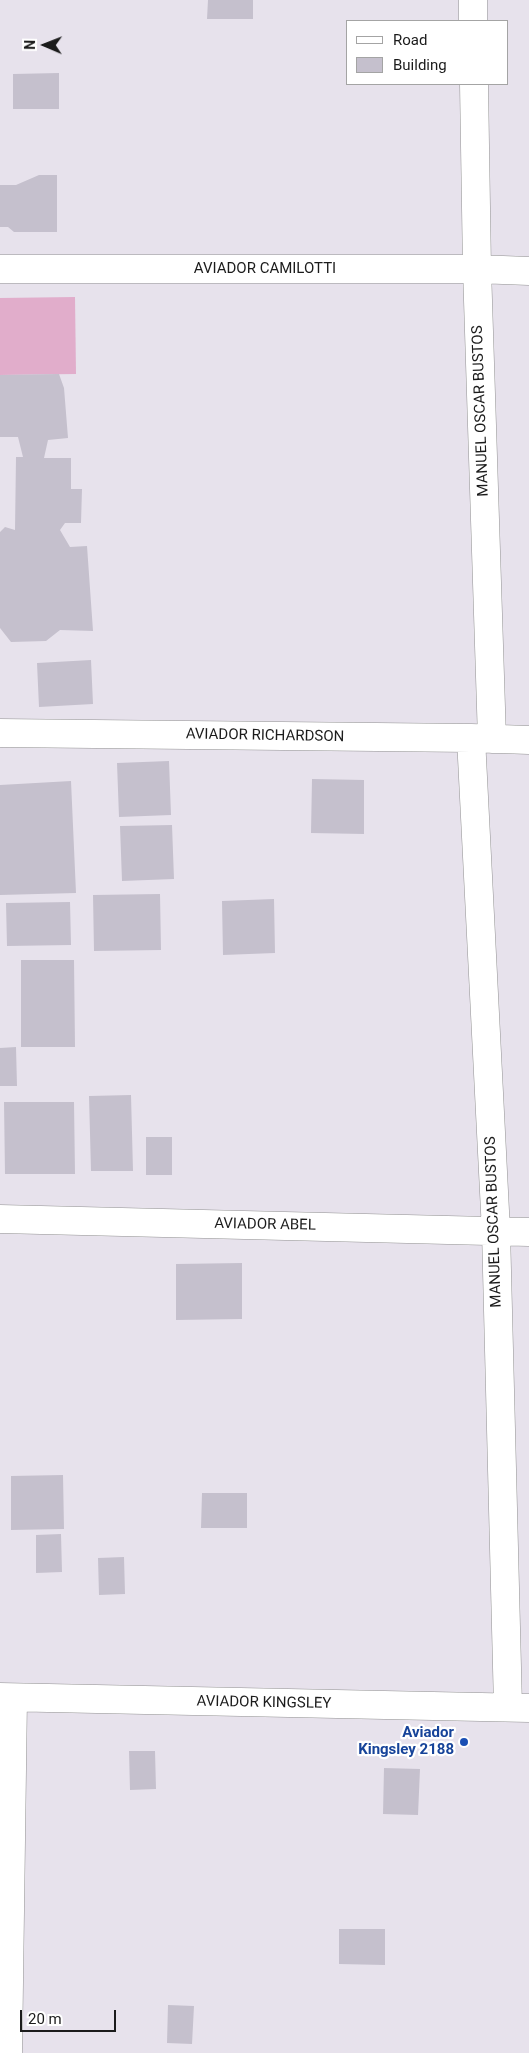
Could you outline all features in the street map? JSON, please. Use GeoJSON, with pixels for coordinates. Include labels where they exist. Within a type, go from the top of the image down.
{"type":"FeatureCollection","features":[{"type":"Feature","properties":{"kind":"street"},"geometry":{"type":"LineString","coordinates":[[472,0],[473,20]]}},
{"type":"Feature","properties":{"kind":"street","name":"MANUEL OSCAR BUSTOS"},"geometry":{"type":"LineString","coordinates":[[474,85],[481,738],[496,1231],[518,1707]]}},
{"type":"Feature","properties":{"kind":"street","name":"AVIADOR CAMILOTTI"},"geometry":{"type":"LineString","coordinates":[[0,269],[477,269],[529,271]]}},
{"type":"Feature","properties":{"kind":"street","name":"AVIADOR RICHARDSON"},"geometry":{"type":"LineString","coordinates":[[0,733],[529,740]]}},
{"type":"Feature","properties":{"kind":"street","name":"AVIADOR ABEL"},"geometry":{"type":"LineString","coordinates":[[0,1219],[529,1232]]}},
{"type":"Feature","properties":{"kind":"street"},"geometry":{"type":"LineString","coordinates":[[7,1697],[8,2053]]}},
{"type":"Feature","properties":{"kind":"street","name":"AVIADOR KINGSLEY"},"geometry":{"type":"LineString","coordinates":[[7,1697],[518,1707]]}},
{"type":"Feature","properties":{"kind":"shaded area"},"geometry":{"type":"Polygon","coordinates":[[[75,297],[76,374],[0,375],[0,298],[75,297]]]}},
{"type":"Feature","properties":{"kind":"building"},"geometry":{"type":"Polygon","coordinates":[[[208,0],[253,0],[253,19],[207,19],[208,0]]]}},
{"type":"Feature","properties":{"kind":"building"},"geometry":{"type":"Polygon","coordinates":[[[59,73],[59,109],[13,109],[13,74],[59,73]]]}},
{"type":"Feature","properties":{"kind":"building"},"geometry":{"type":"Polygon","coordinates":[[[39,175],[57,175],[57,232],[14,232],[8,227],[0,227],[0,185],[16,185],[39,175]]]}},
{"type":"Feature","properties":{"kind":"building"},"geometry":{"type":"Polygon","coordinates":[[[59,374],[64,388],[68,438],[48,440],[44,458],[71,458],[71,489],[82,489],[81,523],[65,523],[60,530],[70,547],[87,546],[93,631],[60,630],[46,641],[11,642],[0,628],[0,532],[5,527],[15,530],[16,457],[23,457],[18,437],[0,437],[0,375],[59,374]]]}},
{"type":"Feature","properties":{"kind":"building"},"geometry":{"type":"Polygon","coordinates":[[[91,660],[93,704],[39,707],[37,663],[91,660]]]}},
{"type":"Feature","properties":{"kind":"building"},"geometry":{"type":"Polygon","coordinates":[[[169,761],[171,815],[119,817],[117,763],[169,761]]]}},
{"type":"Feature","properties":{"kind":"building"},"geometry":{"type":"Polygon","coordinates":[[[312,779],[364,780],[364,834],[311,833],[312,779]]]}},
{"type":"Feature","properties":{"kind":"building"},"geometry":{"type":"Polygon","coordinates":[[[71,781],[76,893],[0,895],[0,785],[71,781]]]}},
{"type":"Feature","properties":{"kind":"building"},"geometry":{"type":"Polygon","coordinates":[[[172,825],[174,879],[122,881],[120,826],[172,825]]]}},
{"type":"Feature","properties":{"kind":"building"},"geometry":{"type":"Polygon","coordinates":[[[160,894],[161,950],[94,951],[93,895],[160,894]]]}},
{"type":"Feature","properties":{"kind":"building"},"geometry":{"type":"Polygon","coordinates":[[[274,899],[275,953],[223,955],[222,901],[274,899]]]}},
{"type":"Feature","properties":{"kind":"building"},"geometry":{"type":"Polygon","coordinates":[[[70,902],[71,945],[7,946],[6,903],[70,902]]]}},
{"type":"Feature","properties":{"kind":"building"},"geometry":{"type":"Polygon","coordinates":[[[21,960],[74,960],[75,1047],[21,1047],[21,960]]]}},
{"type":"Feature","properties":{"kind":"building"},"geometry":{"type":"Polygon","coordinates":[[[16,1047],[17,1086],[0,1086],[0,1048],[16,1047]]]}},
{"type":"Feature","properties":{"kind":"building"},"geometry":{"type":"Polygon","coordinates":[[[131,1095],[133,1171],[91,1171],[89,1096],[131,1095]]]}},
{"type":"Feature","properties":{"kind":"building"},"geometry":{"type":"Polygon","coordinates":[[[4,1102],[74,1102],[75,1174],[5,1174],[4,1102]]]}},
{"type":"Feature","properties":{"kind":"building"},"geometry":{"type":"Polygon","coordinates":[[[146,1137],[172,1137],[172,1175],[146,1175],[146,1137]]]}},
{"type":"Feature","properties":{"kind":"building"},"geometry":{"type":"Polygon","coordinates":[[[242,1263],[242,1319],[176,1320],[176,1264],[242,1263]]]}},
{"type":"Feature","properties":{"kind":"building"},"geometry":{"type":"Polygon","coordinates":[[[63,1475],[64,1529],[11,1530],[11,1476],[63,1475]]]}},
{"type":"Feature","properties":{"kind":"building"},"geometry":{"type":"Polygon","coordinates":[[[202,1493],[247,1493],[247,1528],[201,1528],[202,1493]]]}},
{"type":"Feature","properties":{"kind":"building"},"geometry":{"type":"Polygon","coordinates":[[[61,1534],[62,1572],[36,1573],[36,1535],[61,1534]]]}},
{"type":"Feature","properties":{"kind":"building"},"geometry":{"type":"Polygon","coordinates":[[[124,1557],[125,1594],[99,1595],[98,1558],[124,1557]]]}},
{"type":"Feature","properties":{"kind":"building"},"geometry":{"type":"Polygon","coordinates":[[[129,1751],[155,1751],[156,1789],[130,1790],[129,1751]]]}},
{"type":"Feature","properties":{"kind":"building"},"geometry":{"type":"Polygon","coordinates":[[[384,1768],[420,1769],[418,1815],[383,1814],[384,1768]]]}},
{"type":"Feature","properties":{"kind":"building"},"geometry":{"type":"Polygon","coordinates":[[[339,1929],[385,1929],[385,1965],[339,1964],[339,1929]]]}},
{"type":"Feature","properties":{"kind":"building"},"geometry":{"type":"Polygon","coordinates":[[[168,2005],[194,2006],[192,2044],[167,2043],[168,2005]]]}},
{"type":"Feature","properties":{"kind":"place","name":"Aviador Kingsley 2188"},"geometry":{"type":"Point","coordinates":[464,1742]}}]}
